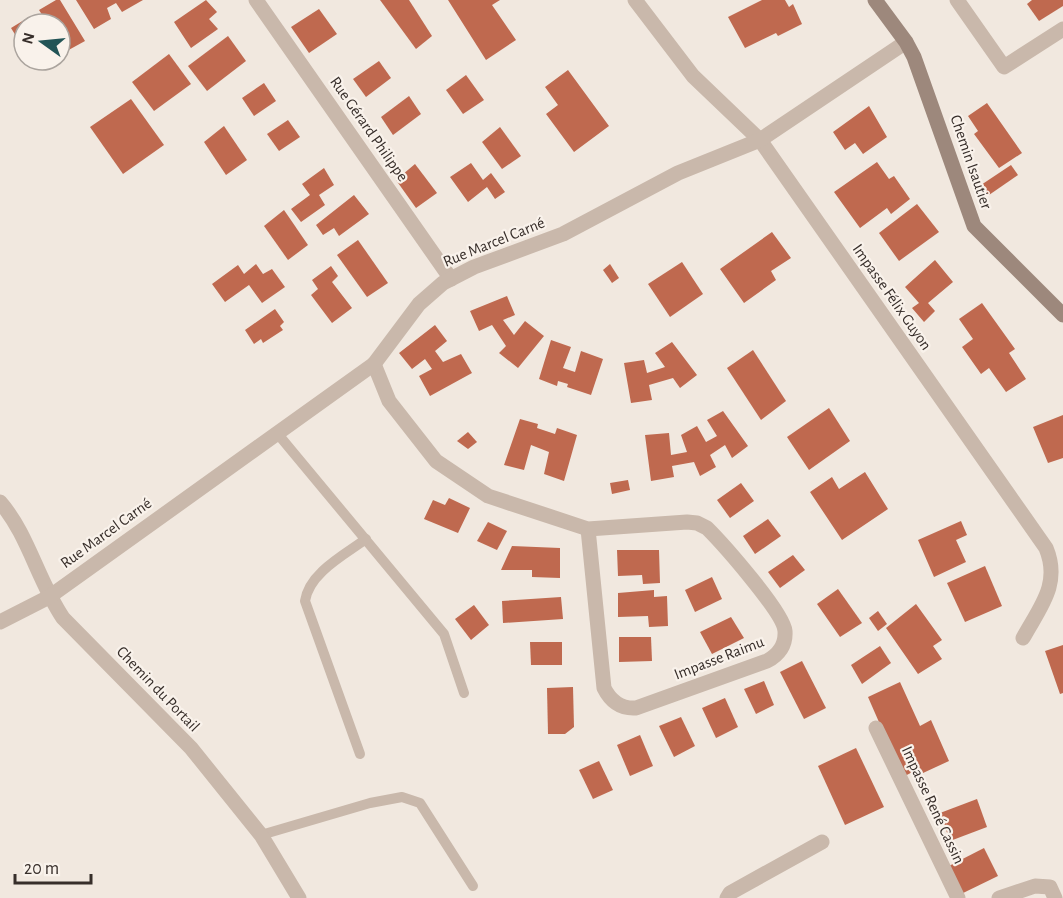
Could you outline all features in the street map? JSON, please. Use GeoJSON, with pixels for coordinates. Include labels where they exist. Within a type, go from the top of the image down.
{"type":"FeatureCollection","features":[{"type":"Feature","properties":{"kind":"main road","name":"Chemin Isautier"},"geometry":{"type":"LineString","coordinates":[[875,0],[906,42],[914,57],[974,226],[1063,315]]}},
{"type":"Feature","properties":{"kind":"street","name":"Rue Gérard Philippe"},"geometry":{"type":"LineString","coordinates":[[256,0],[452,279]]}},
{"type":"Feature","properties":{"kind":"street","name":"Impasse Félix Guyon"},"geometry":{"type":"LineString","coordinates":[[635,0],[693,76],[760,140],[1046,548],[1053,569],[1051,582],[1047,595],[1023,638]]}},
{"type":"Feature","properties":{"kind":"street"},"geometry":{"type":"LineString","coordinates":[[957,0],[1004,67],[1063,29]]}},
{"type":"Feature","properties":{"kind":"street","name":"Rue Marcel Carné"},"geometry":{"type":"LineString","coordinates":[[0,622],[49,597],[374,364],[419,304],[443,283],[474,267],[563,234],[678,173],[760,140],[906,42]]}},
{"type":"Feature","properties":{"kind":"street","name":"Impasse Raimu"},"geometry":{"type":"LineString","coordinates":[[374,364],[389,401],[436,461],[488,496],[588,529],[687,522],[697,523],[707,528],[779,614],[785,631],[781,650],[767,661],[636,708],[628,708],[613,702],[604,688],[588,529]]}},
{"type":"Feature","properties":{"kind":"street","name":"Chemin du Portail"},"geometry":{"type":"LineString","coordinates":[[0,502],[14,517],[49,597],[63,618],[191,748],[261,836],[299,898]]}},
{"type":"Feature","properties":{"kind":"street","name":"Impasse René Cassin"},"geometry":{"type":"LineString","coordinates":[[876,728],[958,898]]}},
{"type":"Feature","properties":{"kind":"street"},"geometry":{"type":"LineString","coordinates":[[727,898],[730,893],[822,842]]}},
{"type":"Feature","properties":{"kind":"street"},"geometry":{"type":"LineString","coordinates":[[999,898],[1035,886],[1050,887],[1054,898]]}},
{"type":"Feature","properties":{"kind":"lane"},"geometry":{"type":"LineString","coordinates":[[277,433],[444,634],[464,693]]}},
{"type":"Feature","properties":{"kind":"lane"},"geometry":{"type":"LineString","coordinates":[[360,754],[305,601],[306,591],[320,573],[366,539]]}},
{"type":"Feature","properties":{"kind":"lane"},"geometry":{"type":"LineString","coordinates":[[261,836],[370,803],[402,797],[420,803],[473,886]]}},
{"type":"Feature","properties":{"kind":"building"},"geometry":{"type":"Polygon","coordinates":[[[60,0],[67,12],[40,12],[39,10],[60,0]]]}},
{"type":"Feature","properties":{"kind":"building"},"geometry":{"type":"Polygon","coordinates":[[[76,0],[143,0],[122,12],[116,3],[107,8],[111,19],[94,29],[76,0]]]}},
{"type":"Feature","properties":{"kind":"building"},"geometry":{"type":"Polygon","coordinates":[[[206,0],[217,12],[209,19],[218,29],[191,48],[174,22],[206,0]]]}},
{"type":"Feature","properties":{"kind":"building"},"geometry":{"type":"Polygon","coordinates":[[[380,0],[409,0],[432,36],[416,49],[380,0]]]}},
{"type":"Feature","properties":{"kind":"building"},"geometry":{"type":"Polygon","coordinates":[[[448,0],[500,0],[492,5],[516,40],[486,60],[448,0]]]}},
{"type":"Feature","properties":{"kind":"building"},"geometry":{"type":"Polygon","coordinates":[[[762,0],[785,0],[789,7],[793,4],[802,24],[745,48],[728,17],[762,0]]]}},
{"type":"Feature","properties":{"kind":"building"},"geometry":{"type":"Polygon","coordinates":[[[1032,0],[1063,0],[1063,6],[1039,21],[1027,4],[1032,0]]]}},
{"type":"Feature","properties":{"kind":"building"},"geometry":{"type":"Polygon","coordinates":[[[319,9],[337,34],[309,53],[291,27],[319,9]]]}},
{"type":"Feature","properties":{"kind":"building"},"geometry":{"type":"Polygon","coordinates":[[[72,20],[85,41],[72,48],[72,20]]]}},
{"type":"Feature","properties":{"kind":"building"},"geometry":{"type":"Polygon","coordinates":[[[228,36],[246,61],[207,91],[188,66],[228,36]]]}},
{"type":"Feature","properties":{"kind":"building"},"geometry":{"type":"Polygon","coordinates":[[[169,54],[191,84],[154,111],[132,82],[169,54]]]}},
{"type":"Feature","properties":{"kind":"building"},"geometry":{"type":"Polygon","coordinates":[[[379,61],[391,78],[366,97],[353,79],[379,61]]]}},
{"type":"Feature","properties":{"kind":"building"},"geometry":{"type":"Polygon","coordinates":[[[568,70],[609,126],[574,152],[546,114],[558,105],[545,87],[568,70]]]}},
{"type":"Feature","properties":{"kind":"building"},"geometry":{"type":"Polygon","coordinates":[[[466,75],[484,100],[463,114],[446,90],[466,75]]]}},
{"type":"Feature","properties":{"kind":"building"},"geometry":{"type":"Polygon","coordinates":[[[264,83],[276,101],[254,116],[242,98],[264,83]]]}},
{"type":"Feature","properties":{"kind":"building"},"geometry":{"type":"Polygon","coordinates":[[[409,96],[421,114],[393,135],[381,117],[409,96]]]}},
{"type":"Feature","properties":{"kind":"building"},"geometry":{"type":"Polygon","coordinates":[[[131,99],[164,145],[123,174],[90,127],[131,99]]]}},
{"type":"Feature","properties":{"kind":"building"},"geometry":{"type":"Polygon","coordinates":[[[987,103],[1022,153],[999,168],[974,134],[978,131],[968,116],[987,103]]]}},
{"type":"Feature","properties":{"kind":"building"},"geometry":{"type":"Polygon","coordinates":[[[869,106],[887,137],[863,154],[855,143],[845,150],[833,132],[869,106]]]}},
{"type":"Feature","properties":{"kind":"building"},"geometry":{"type":"Polygon","coordinates":[[[288,120],[300,137],[279,151],[267,134],[288,120]]]}},
{"type":"Feature","properties":{"kind":"building"},"geometry":{"type":"Polygon","coordinates":[[[224,126],[247,160],[226,175],[204,142],[224,126]]]}},
{"type":"Feature","properties":{"kind":"building"},"geometry":{"type":"Polygon","coordinates":[[[500,127],[521,156],[502,169],[482,142],[500,127]]]}},
{"type":"Feature","properties":{"kind":"building"},"geometry":{"type":"Polygon","coordinates":[[[877,162],[889,179],[894,176],[910,199],[891,214],[887,208],[860,228],[834,192],[877,162]]]}},
{"type":"Feature","properties":{"kind":"building"},"geometry":{"type":"Polygon","coordinates":[[[471,163],[483,180],[491,173],[505,192],[495,199],[487,187],[468,202],[450,177],[471,163]]]}},
{"type":"Feature","properties":{"kind":"building"},"geometry":{"type":"Polygon","coordinates":[[[415,164],[437,193],[416,208],[396,180],[415,164]]]}},
{"type":"Feature","properties":{"kind":"building"},"geometry":{"type":"Polygon","coordinates":[[[1011,165],[1018,175],[989,195],[981,185],[1011,165]]]}},
{"type":"Feature","properties":{"kind":"building"},"geometry":{"type":"Polygon","coordinates":[[[324,168],[334,185],[319,195],[325,205],[301,222],[291,209],[310,195],[302,184],[324,168]]]}},
{"type":"Feature","properties":{"kind":"building"},"geometry":{"type":"Polygon","coordinates":[[[354,195],[369,214],[339,236],[334,228],[323,235],[316,225],[354,195]]]}},
{"type":"Feature","properties":{"kind":"building"},"geometry":{"type":"Polygon","coordinates":[[[917,204],[939,232],[899,261],[879,233],[917,204]]]}},
{"type":"Feature","properties":{"kind":"building"},"geometry":{"type":"Polygon","coordinates":[[[284,210],[308,245],[288,260],[264,226],[284,210]]]}},
{"type":"Feature","properties":{"kind":"building"},"geometry":{"type":"Polygon","coordinates":[[[772,232],[791,258],[771,271],[776,280],[744,303],[720,269],[772,232]]]}},
{"type":"Feature","properties":{"kind":"building"},"geometry":{"type":"Polygon","coordinates":[[[358,240],[388,283],[367,297],[337,255],[358,240]]]}},
{"type":"Feature","properties":{"kind":"building"},"geometry":{"type":"Polygon","coordinates":[[[935,260],[953,282],[928,303],[935,311],[924,322],[912,308],[919,303],[905,287],[935,260]]]}},
{"type":"Feature","properties":{"kind":"building"},"geometry":{"type":"Polygon","coordinates":[[[682,262],[703,294],[670,317],[648,284],[682,262]]]}},
{"type":"Feature","properties":{"kind":"building"},"geometry":{"type":"Polygon","coordinates":[[[256,264],[263,274],[272,269],[285,287],[262,303],[249,285],[225,302],[212,284],[238,265],[244,274],[256,264]]]}},
{"type":"Feature","properties":{"kind":"building"},"geometry":{"type":"Polygon","coordinates":[[[610,264],[619,278],[612,283],[603,270],[610,264]]]}},
{"type":"Feature","properties":{"kind":"building"},"geometry":{"type":"Polygon","coordinates":[[[331,266],[338,276],[332,282],[352,308],[332,323],[311,295],[318,289],[312,280],[331,266]]]}},
{"type":"Feature","properties":{"kind":"building"},"geometry":{"type":"Polygon","coordinates":[[[507,296],[515,315],[503,320],[514,335],[525,321],[544,336],[518,368],[499,353],[506,346],[492,325],[479,331],[470,311],[507,296]]]}},
{"type":"Feature","properties":{"kind":"building"},"geometry":{"type":"Polygon","coordinates":[[[982,303],[1015,349],[1009,353],[1026,379],[1006,392],[989,368],[981,374],[962,347],[973,339],[959,319],[982,303]]]}},
{"type":"Feature","properties":{"kind":"building"},"geometry":{"type":"Polygon","coordinates":[[[275,309],[284,322],[280,326],[283,330],[263,343],[261,339],[254,344],[245,330],[275,309]]]}},
{"type":"Feature","properties":{"kind":"building"},"geometry":{"type":"Polygon","coordinates":[[[435,325],[447,341],[435,351],[443,362],[461,354],[472,373],[430,396],[419,376],[432,369],[425,359],[412,369],[399,353],[435,325]]]}},
{"type":"Feature","properties":{"kind":"building"},"geometry":{"type":"Polygon","coordinates":[[[551,340],[571,347],[563,368],[575,372],[581,351],[603,359],[591,395],[567,387],[568,384],[558,381],[557,386],[539,379],[551,340]]]}},
{"type":"Feature","properties":{"kind":"building"},"geometry":{"type":"Polygon","coordinates":[[[672,342],[697,375],[680,388],[673,378],[649,385],[652,400],[631,403],[624,363],[644,360],[647,373],[665,367],[655,353],[672,342]]]}},
{"type":"Feature","properties":{"kind":"building"},"geometry":{"type":"Polygon","coordinates":[[[753,350],[786,401],[761,420],[727,368],[753,350]]]}},
{"type":"Feature","properties":{"kind":"building"},"geometry":{"type":"Polygon","coordinates":[[[829,408],[850,441],[809,470],[787,437],[829,408]]]}},
{"type":"Feature","properties":{"kind":"building"},"geometry":{"type":"Polygon","coordinates":[[[723,411],[748,446],[732,458],[725,445],[710,455],[716,467],[700,476],[694,462],[672,466],[674,477],[651,481],[645,435],[669,433],[671,455],[687,452],[681,435],[697,426],[706,442],[717,436],[707,420],[723,411]]]}},
{"type":"Feature","properties":{"kind":"building"},"geometry":{"type":"Polygon","coordinates":[[[1063,415],[1063,458],[1048,463],[1033,427],[1063,415]]]}},
{"type":"Feature","properties":{"kind":"building"},"geometry":{"type":"Polygon","coordinates":[[[520,419],[538,424],[537,428],[555,434],[557,428],[577,435],[564,481],[544,474],[549,452],[531,445],[524,470],[504,465],[520,419]]]}},
{"type":"Feature","properties":{"kind":"building"},"geometry":{"type":"Polygon","coordinates":[[[468,432],[477,442],[468,449],[457,441],[468,432]]]}},
{"type":"Feature","properties":{"kind":"building"},"geometry":{"type":"Polygon","coordinates":[[[865,472],[888,509],[842,540],[810,492],[832,477],[839,489],[865,472]]]}},
{"type":"Feature","properties":{"kind":"building"},"geometry":{"type":"Polygon","coordinates":[[[628,480],[630,490],[612,494],[610,483],[628,480]]]}},
{"type":"Feature","properties":{"kind":"building"},"geometry":{"type":"Polygon","coordinates":[[[741,483],[754,501],[730,518],[717,500],[741,483]]]}},
{"type":"Feature","properties":{"kind":"building"},"geometry":{"type":"Polygon","coordinates":[[[449,498],[470,508],[458,533],[424,519],[433,500],[445,505],[449,498]]]}},
{"type":"Feature","properties":{"kind":"building"},"geometry":{"type":"Polygon","coordinates":[[[768,519],[781,536],[755,554],[743,536],[768,519]]]}},
{"type":"Feature","properties":{"kind":"building"},"geometry":{"type":"Polygon","coordinates":[[[961,521],[967,535],[956,540],[966,562],[934,577],[918,540],[961,521]]]}},
{"type":"Feature","properties":{"kind":"building"},"geometry":{"type":"Polygon","coordinates":[[[488,522],[507,531],[497,550],[477,541],[488,522]]]}},
{"type":"Feature","properties":{"kind":"building"},"geometry":{"type":"Polygon","coordinates":[[[512,546],[560,548],[560,578],[532,577],[532,570],[501,570],[512,546]]]}},
{"type":"Feature","properties":{"kind":"building"},"geometry":{"type":"Polygon","coordinates":[[[617,550],[659,550],[660,583],[643,584],[642,575],[618,576],[617,550]]]}},
{"type":"Feature","properties":{"kind":"building"},"geometry":{"type":"Polygon","coordinates":[[[793,555],[805,570],[780,588],[768,572],[793,555]]]}},
{"type":"Feature","properties":{"kind":"building"},"geometry":{"type":"Polygon","coordinates":[[[985,566],[1002,606],[965,622],[947,583],[985,566]]]}},
{"type":"Feature","properties":{"kind":"building"},"geometry":{"type":"Polygon","coordinates":[[[712,577],[722,599],[695,612],[685,590],[712,577]]]}},
{"type":"Feature","properties":{"kind":"building"},"geometry":{"type":"Polygon","coordinates":[[[838,589],[862,623],[840,637],[817,604],[838,589]]]}},
{"type":"Feature","properties":{"kind":"building"},"geometry":{"type":"Polygon","coordinates":[[[654,590],[654,597],[667,596],[668,626],[649,627],[648,616],[618,617],[618,593],[654,590]]]}},
{"type":"Feature","properties":{"kind":"building"},"geometry":{"type":"Polygon","coordinates":[[[561,597],[563,619],[503,623],[502,601],[561,597]]]}},
{"type":"Feature","properties":{"kind":"building"},"geometry":{"type":"Polygon","coordinates":[[[916,604],[942,640],[933,646],[942,659],[918,674],[886,628],[916,604]]]}},
{"type":"Feature","properties":{"kind":"building"},"geometry":{"type":"Polygon","coordinates":[[[474,605],[489,625],[471,640],[455,619],[474,605]]]}},
{"type":"Feature","properties":{"kind":"building"},"geometry":{"type":"Polygon","coordinates":[[[878,611],[887,624],[878,631],[869,618],[878,611]]]}},
{"type":"Feature","properties":{"kind":"building"},"geometry":{"type":"Polygon","coordinates":[[[731,617],[744,638],[712,654],[700,632],[731,617]]]}},
{"type":"Feature","properties":{"kind":"building"},"geometry":{"type":"Polygon","coordinates":[[[619,637],[651,637],[652,661],[619,662],[619,637]]]}},
{"type":"Feature","properties":{"kind":"building"},"geometry":{"type":"Polygon","coordinates":[[[530,642],[562,642],[562,665],[531,665],[530,642]]]}},
{"type":"Feature","properties":{"kind":"building"},"geometry":{"type":"Polygon","coordinates":[[[1063,645],[1063,693],[1060,694],[1045,651],[1063,645]]]}},
{"type":"Feature","properties":{"kind":"building"},"geometry":{"type":"Polygon","coordinates":[[[880,646],[891,663],[862,684],[851,665],[880,646]]]}},
{"type":"Feature","properties":{"kind":"building"},"geometry":{"type":"Polygon","coordinates":[[[802,661],[826,708],[804,719],[780,672],[802,661]]]}},
{"type":"Feature","properties":{"kind":"building"},"geometry":{"type":"Polygon","coordinates":[[[764,681],[774,705],[756,714],[744,689],[764,681]]]}},
{"type":"Feature","properties":{"kind":"building"},"geometry":{"type":"Polygon","coordinates":[[[900,682],[920,726],[931,720],[949,761],[923,773],[920,768],[903,777],[868,697],[900,682]]]}},
{"type":"Feature","properties":{"kind":"building"},"geometry":{"type":"Polygon","coordinates":[[[573,687],[574,727],[565,734],[548,734],[547,688],[573,687]]]}},
{"type":"Feature","properties":{"kind":"building"},"geometry":{"type":"Polygon","coordinates":[[[725,698],[738,727],[716,738],[702,708],[725,698]]]}},
{"type":"Feature","properties":{"kind":"building"},"geometry":{"type":"Polygon","coordinates":[[[681,717],[695,746],[674,757],[659,726],[681,717]]]}},
{"type":"Feature","properties":{"kind":"building"},"geometry":{"type":"Polygon","coordinates":[[[640,735],[653,766],[630,776],[617,745],[640,735]]]}},
{"type":"Feature","properties":{"kind":"building"},"geometry":{"type":"Polygon","coordinates":[[[856,748],[884,807],[845,825],[818,766],[856,748]]]}},
{"type":"Feature","properties":{"kind":"building"},"geometry":{"type":"Polygon","coordinates":[[[599,761],[613,790],[593,799],[579,770],[599,761]]]}},
{"type":"Feature","properties":{"kind":"building"},"geometry":{"type":"Polygon","coordinates":[[[977,799],[987,827],[950,841],[940,813],[977,799]]]}},
{"type":"Feature","properties":{"kind":"building"},"geometry":{"type":"Polygon","coordinates":[[[984,848],[998,876],[959,895],[945,868],[984,848]]]}}]}
